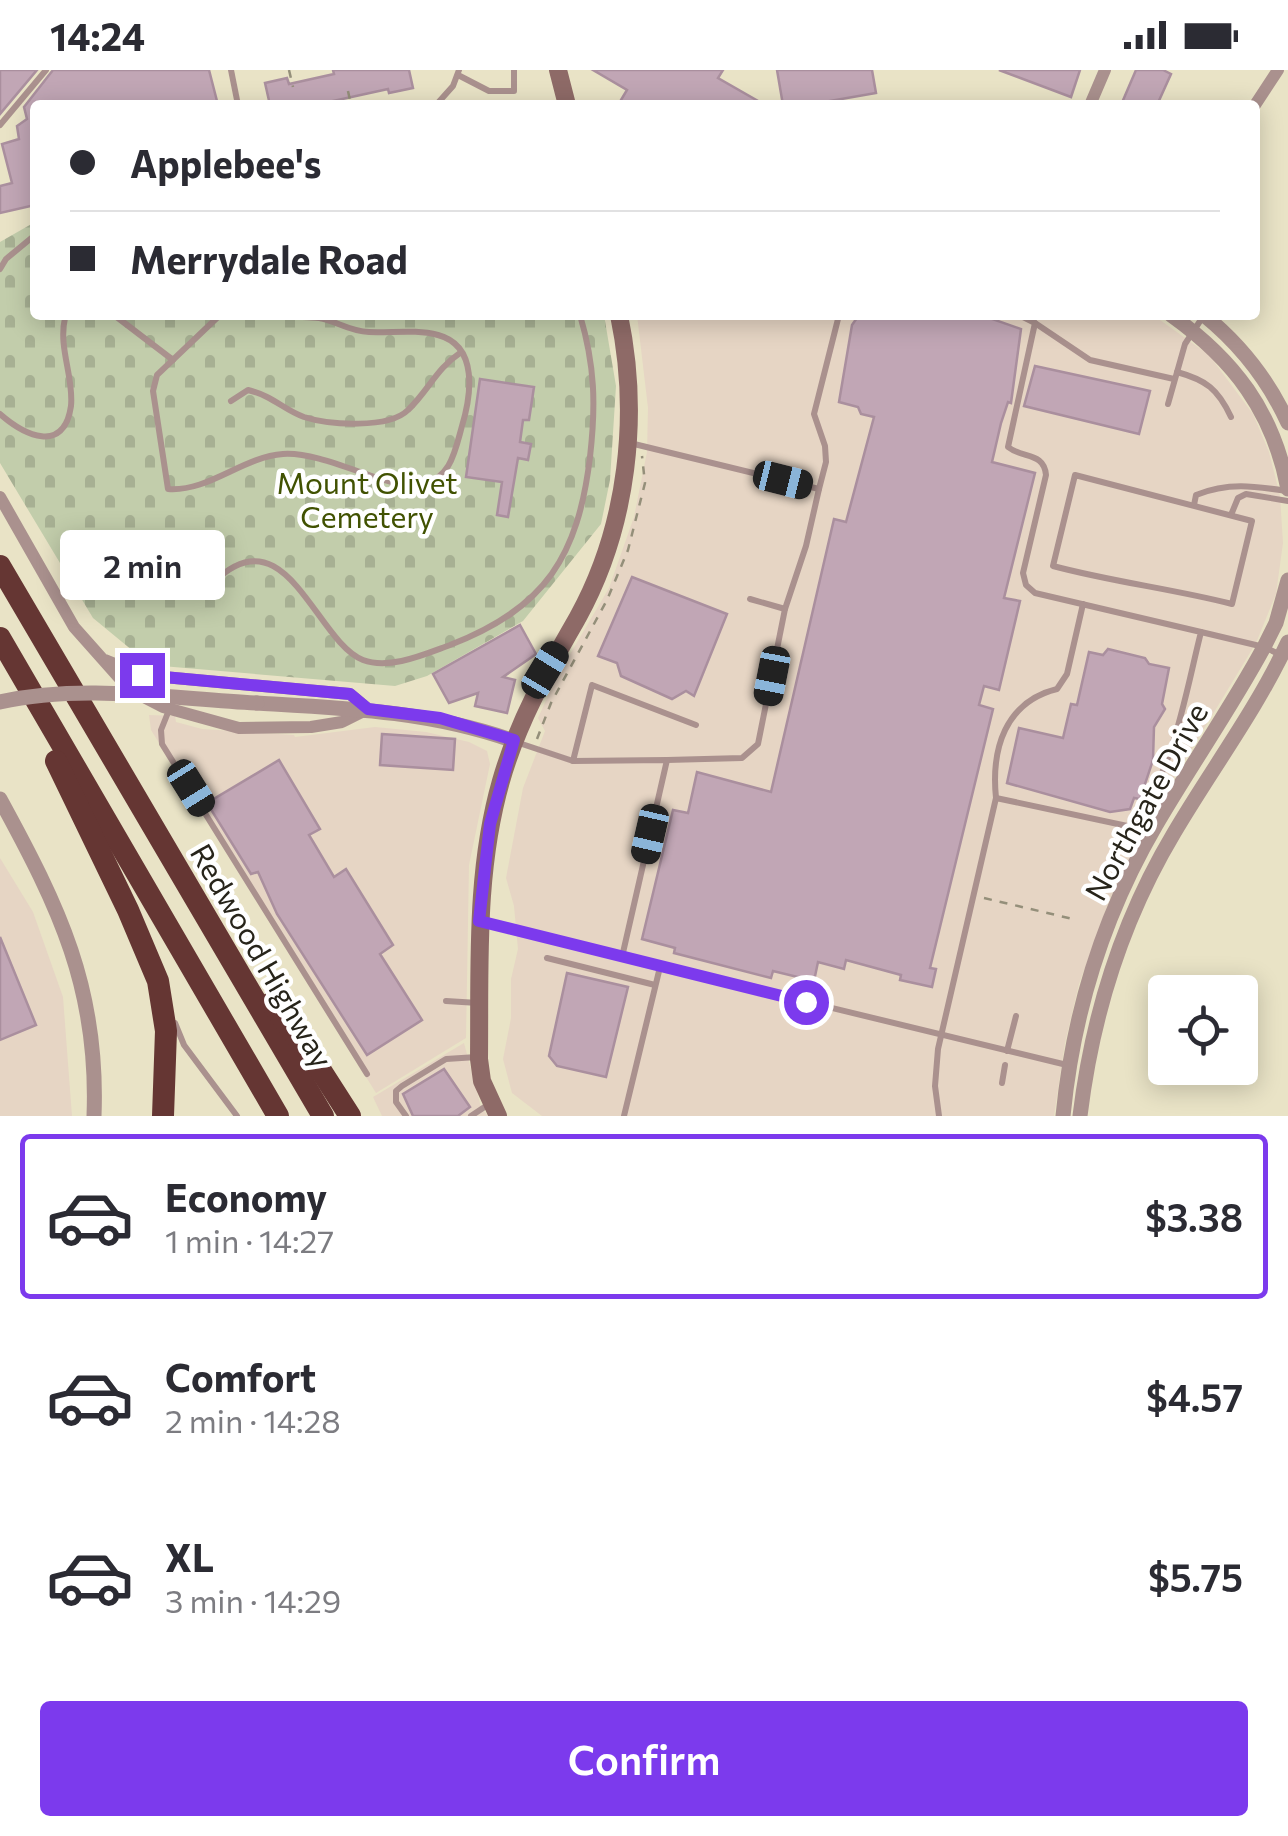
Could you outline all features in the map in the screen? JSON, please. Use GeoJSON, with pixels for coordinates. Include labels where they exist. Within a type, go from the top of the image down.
{"type":"FeatureCollection","features":[{"type":"Feature","properties":{"kind":"highway","name":"Redwood Highway"},"geometry":{"type":"LineString","coordinates":[[0,566],[323,1116]]}},
{"type":"Feature","properties":{"kind":"highway"},"geometry":{"type":"LineString","coordinates":[[0,638],[278,1116]]}},
{"type":"Feature","properties":{"kind":"highway"},"geometry":{"type":"LineString","coordinates":[[0,646],[158,980],[166,1030],[162,1116]]}},
{"type":"Feature","properties":{"kind":"highway"},"geometry":{"type":"LineString","coordinates":[[208,920],[316,1063],[350,1116]]}},
{"type":"Feature","properties":{"kind":"main road"},"geometry":{"type":"LineString","coordinates":[[558,70],[566,100]]}},
{"type":"Feature","properties":{"kind":"main road"},"geometry":{"type":"LineString","coordinates":[[620,320],[634,444]]}},
{"type":"Feature","properties":{"kind":"main road"},"geometry":{"type":"LineString","coordinates":[[494,1110],[479,1057],[479,921],[490,824],[514,740],[545,670],[586,598],[616,512],[634,444],[638,372],[629,320]]}},
{"type":"Feature","properties":{"kind":"street"},"geometry":{"type":"LineString","coordinates":[[1092,100],[1105,70]]}},
{"type":"Feature","properties":{"kind":"street"},"geometry":{"type":"LineString","coordinates":[[1258,100],[1278,70]]}},
{"type":"Feature","properties":{"kind":"street"},"geometry":{"type":"LineString","coordinates":[[1177,320],[1232,368],[1261,410],[1278,449],[1288,490]]}},
{"type":"Feature","properties":{"kind":"street"},"geometry":{"type":"LineString","coordinates":[[1209,320],[1247,356],[1278,400],[1288,423]]}},
{"type":"Feature","properties":{"kind":"street"},"geometry":{"type":"LineString","coordinates":[[0,496],[74,626],[130,690],[170,709],[240,728],[278,733],[342,722],[368,709]]}},
{"type":"Feature","properties":{"kind":"street","name":"Northgate Drive"},"geometry":{"type":"LineString","coordinates":[[1062,1116],[1068,1066],[1086,987],[1127,880],[1264,647],[1276,623],[1288,580]]}},
{"type":"Feature","properties":{"kind":"street","name":"Northgate Drive"},"geometry":{"type":"LineString","coordinates":[[1080,1116],[1085,1071],[1109,978],[1145,888],[1285,649]]}},
{"type":"Feature","properties":{"kind":"street"},"geometry":{"type":"LineString","coordinates":[[105,660],[142,675],[350,694],[368,709]]}},
{"type":"Feature","properties":{"kind":"street"},"geometry":{"type":"LineString","coordinates":[[170,709],[180,691],[196,681]]}},
{"type":"Feature","properties":{"kind":"street"},"geometry":{"type":"LineString","coordinates":[[0,702],[76,693],[368,709],[440,718],[514,740]]}},
{"type":"Feature","properties":{"kind":"street"},"geometry":{"type":"LineString","coordinates":[[0,799],[47,884],[69,938],[88,1012],[94,1116]]}},
{"type":"Feature","properties":{"kind":"street"},"geometry":{"type":"LineString","coordinates":[[1068,1066],[1085,1071]]}},
{"type":"Feature","properties":{"kind":"lane"},"geometry":{"type":"LineString","coordinates":[[0,125],[46,70]]}},
{"type":"Feature","properties":{"kind":"lane"},"geometry":{"type":"LineString","coordinates":[[231,70],[237,100]]}},
{"type":"Feature","properties":{"kind":"lane"},"geometry":{"type":"LineString","coordinates":[[442,100],[459,72],[490,90],[514,91],[514,70]]}},
{"type":"Feature","properties":{"kind":"lane"},"geometry":{"type":"LineString","coordinates":[[0,269],[30,239]]}},
{"type":"Feature","properties":{"kind":"lane"},"geometry":{"type":"LineString","coordinates":[[0,414],[37,438],[48,438],[61,430],[71,403],[62,330],[67,320]]}},
{"type":"Feature","properties":{"kind":"lane"},"geometry":{"type":"LineString","coordinates":[[121,320],[173,360]]}},
{"type":"Feature","properties":{"kind":"lane"},"geometry":{"type":"LineString","coordinates":[[215,320],[157,375],[153,391],[168,489],[194,488],[266,456],[286,454],[324,459],[411,487],[439,478],[451,464],[471,395],[471,379],[455,343],[442,336],[365,332],[338,327],[329,320]]}},
{"type":"Feature","properties":{"kind":"lane"},"geometry":{"type":"LineString","coordinates":[[214,582],[229,567],[251,561],[270,565],[302,592],[357,658],[374,664],[416,658],[474,636],[530,600],[550,578],[572,543],[584,505],[596,406],[590,350],[581,320]]}},
{"type":"Feature","properties":{"kind":"lane"},"geometry":{"type":"LineString","coordinates":[[514,740],[572,761],[742,758],[752,752],[758,744],[786,609],[826,462],[814,414],[838,320]]}},
{"type":"Feature","properties":{"kind":"lane"},"geometry":{"type":"LineString","coordinates":[[1030,320],[1090,360],[1202,379],[1220,395],[1230,416]]}},
{"type":"Feature","properties":{"kind":"lane"},"geometry":{"type":"LineString","coordinates":[[1168,404],[1192,330],[1200,320]]}},
{"type":"Feature","properties":{"kind":"lane"},"geometry":{"type":"LineString","coordinates":[[1035,322],[1008,441],[1014,452],[1038,458],[1045,465],[1046,475],[1022,573],[1026,585],[1034,593],[1285,649]]}},
{"type":"Feature","properties":{"kind":"lane"},"geometry":{"type":"LineString","coordinates":[[231,401],[248,390],[269,395],[303,416],[380,424],[407,411],[446,362],[460,352]]}},
{"type":"Feature","properties":{"kind":"lane"},"geometry":{"type":"LineString","coordinates":[[634,444],[819,489]]}},
{"type":"Feature","properties":{"kind":"lane"},"geometry":{"type":"LineString","coordinates":[[1075,475],[1232,515],[1252,521],[1232,604],[1053,566],[1075,475]]}},
{"type":"Feature","properties":{"kind":"lane"},"geometry":{"type":"LineString","coordinates":[[1194,505],[1196,495],[1228,486],[1247,484],[1288,490]]}},
{"type":"Feature","properties":{"kind":"lane"},"geometry":{"type":"LineString","coordinates":[[1232,515],[1238,498],[1246,494],[1288,501]]}},
{"type":"Feature","properties":{"kind":"lane"},"geometry":{"type":"LineString","coordinates":[[750,599],[786,609]]}},
{"type":"Feature","properties":{"kind":"lane"},"geometry":{"type":"LineString","coordinates":[[939,1116],[935,1086],[941,1035],[996,798],[993,770],[1002,734],[1013,716],[1036,694],[1057,689],[1068,674],[1083,604]]}},
{"type":"Feature","properties":{"kind":"lane"},"geometry":{"type":"LineString","coordinates":[[996,798],[1132,827],[1152,799],[1172,752],[1201,632]]}},
{"type":"Feature","properties":{"kind":"lane"},"geometry":{"type":"LineString","coordinates":[[572,761],[592,685],[696,724]]}},
{"type":"Feature","properties":{"kind":"lane"},"geometry":{"type":"LineString","coordinates":[[170,709],[162,730],[162,744],[368,1074]]}},
{"type":"Feature","properties":{"kind":"lane"},"geometry":{"type":"LineString","coordinates":[[622,957],[667,760]]}},
{"type":"Feature","properties":{"kind":"lane"},"geometry":{"type":"LineString","coordinates":[[479,921],[1068,1066]]}},
{"type":"Feature","properties":{"kind":"lane"},"geometry":{"type":"LineString","coordinates":[[547,958],[656,985]]}},
{"type":"Feature","properties":{"kind":"lane"},"geometry":{"type":"LineString","coordinates":[[624,1116],[660,967]]}},
{"type":"Feature","properties":{"kind":"lane"},"geometry":{"type":"LineString","coordinates":[[158,980],[184,1045],[237,1116]]}},
{"type":"Feature","properties":{"kind":"lane"},"geometry":{"type":"LineString","coordinates":[[446,1001],[480,1002]]}},
{"type":"Feature","properties":{"kind":"lane"},"geometry":{"type":"LineString","coordinates":[[1007,1052],[1016,1016]]}},
{"type":"Feature","properties":{"kind":"lane"},"geometry":{"type":"LineString","coordinates":[[406,1116],[396,1102],[396,1091],[402,1086],[446,1059],[479,1057]]}},
{"type":"Feature","properties":{"kind":"lane"},"geometry":{"type":"LineString","coordinates":[[1002,1084],[1005,1065]]}},
{"type":"Feature","properties":{"kind":"lane"},"geometry":{"type":"LineString","coordinates":[[471,1116],[494,1110]]}},
{"type":"Feature","properties":{"kind":"path"},"geometry":{"type":"LineString","coordinates":[[289,70],[293,87]]}},
{"type":"Feature","properties":{"kind":"path"},"geometry":{"type":"LineString","coordinates":[[348,90],[350,100]]}},
{"type":"Feature","properties":{"kind":"path"},"geometry":{"type":"LineString","coordinates":[[973,895],[1077,920]]}},
{"type":"Feature","properties":{"kind":"shaded area"},"geometry":{"type":"Polygon","coordinates":[[[638,320],[1160,320],[1209,355],[1253,414],[1269,452],[1280,496],[1283,543],[1276,594],[1256,643],[1148,821],[1109,901],[1079,984],[1054,1116],[542,1116],[512,1093],[503,1059],[518,949],[514,906],[506,878],[523,788],[545,731],[538,718],[556,678],[609,588],[634,517],[647,452],[648,408],[638,320]]]}},
{"type":"Feature","properties":{"kind":"shaded area"},"geometry":{"type":"Polygon","coordinates":[[[149,715],[175,716],[176,722],[202,729],[295,737],[375,727],[426,732],[469,742],[487,751],[490,764],[469,865],[466,1038],[376,1093],[151,730],[149,715]]]}},
{"type":"Feature","properties":{"kind":"shaded area"},"geometry":{"type":"Polygon","coordinates":[[[0,858],[33,912],[63,997],[72,1116],[0,1116],[0,858]]]}},
{"type":"Feature","properties":{"kind":"shaded area"},"geometry":{"type":"Polygon","coordinates":[[[464,1043],[481,1107],[488,1116],[382,1116],[373,1097],[464,1043]]]}},
{"type":"Feature","properties":{"kind":"green space","name":"Mount Olivet Cemetery"},"geometry":{"type":"Polygon","coordinates":[[[30,225],[30,320],[605,320],[616,386],[610,480],[601,524],[523,621],[427,676],[395,686],[150,665],[93,618],[0,463],[0,242],[30,225]]]}},
{"type":"Feature","properties":{"kind":"building"},"geometry":{"type":"Polygon","coordinates":[[[0,70],[37,70],[0,114],[0,70]]]}},
{"type":"Feature","properties":{"kind":"building"},"geometry":{"type":"Polygon","coordinates":[[[53,70],[209,70],[217,100],[30,100],[30,206],[0,213],[0,186],[12,183],[2,144],[19,139],[17,126],[27,119],[24,107],[53,70]]]}},
{"type":"Feature","properties":{"kind":"building"},"geometry":{"type":"Polygon","coordinates":[[[333,70],[409,70],[413,88],[338,100],[269,100],[265,83],[287,78],[289,84],[334,74],[333,70]]]}},
{"type":"Feature","properties":{"kind":"building"},"geometry":{"type":"Polygon","coordinates":[[[593,70],[723,70],[718,78],[756,100],[621,100],[627,90],[593,70]]]}},
{"type":"Feature","properties":{"kind":"building"},"geometry":{"type":"Polygon","coordinates":[[[777,70],[872,70],[876,93],[836,100],[782,100],[777,70]]]}},
{"type":"Feature","properties":{"kind":"building"},"geometry":{"type":"Polygon","coordinates":[[[999,70],[1080,70],[1071,97],[999,70]]]}},
{"type":"Feature","properties":{"kind":"building"},"geometry":{"type":"Polygon","coordinates":[[[1136,70],[1163,70],[1171,74],[1159,100],[1123,100],[1136,70]]]}},
{"type":"Feature","properties":{"kind":"building"},"geometry":{"type":"Polygon","coordinates":[[[856,320],[995,320],[1021,329],[1011,403],[1008,402],[1001,423],[992,462],[1035,473],[1004,598],[1020,601],[999,690],[984,686],[979,705],[993,709],[930,968],[936,969],[932,987],[846,960],[844,969],[818,962],[814,981],[773,971],[771,978],[674,953],[675,948],[642,939],[673,810],[688,813],[697,772],[771,792],[834,519],[846,522],[874,417],[839,402],[856,320]]]}},
{"type":"Feature","properties":{"kind":"building"},"geometry":{"type":"Polygon","coordinates":[[[1035,366],[1150,391],[1139,434],[1024,406],[1035,366]]]}},
{"type":"Feature","properties":{"kind":"building"},"geometry":{"type":"Polygon","coordinates":[[[480,379],[534,387],[529,420],[523,420],[520,442],[531,444],[528,460],[518,458],[508,517],[497,515],[502,482],[466,477],[480,379]]]}},
{"type":"Feature","properties":{"kind":"building"},"geometry":{"type":"Polygon","coordinates":[[[632,577],[727,614],[694,696],[686,691],[672,699],[621,676],[617,663],[598,656],[632,577]]]}},
{"type":"Feature","properties":{"kind":"building"},"geometry":{"type":"Polygon","coordinates":[[[520,625],[536,654],[503,677],[515,680],[507,713],[475,706],[478,693],[449,703],[433,674],[520,625]]]}},
{"type":"Feature","properties":{"kind":"building"},"geometry":{"type":"Polygon","coordinates":[[[1108,649],[1169,668],[1162,704],[1165,709],[1154,727],[1153,760],[1140,799],[1134,798],[1130,809],[1110,812],[1007,783],[1019,728],[1063,738],[1071,704],[1077,705],[1089,652],[1103,655],[1108,649]]]}},
{"type":"Feature","properties":{"kind":"building"},"geometry":{"type":"Polygon","coordinates":[[[382,734],[455,739],[453,770],[380,765],[382,734]]]}},
{"type":"Feature","properties":{"kind":"building"},"geometry":{"type":"Polygon","coordinates":[[[279,760],[320,829],[309,835],[334,877],[346,869],[393,945],[380,954],[422,1020],[367,1055],[277,914],[258,872],[251,874],[207,803],[279,760]]]}},
{"type":"Feature","properties":{"kind":"building"},"geometry":{"type":"Polygon","coordinates":[[[0,937],[36,1025],[0,1040],[0,937]]]}},
{"type":"Feature","properties":{"kind":"building"},"geometry":{"type":"Polygon","coordinates":[[[567,973],[628,987],[606,1077],[557,1066],[549,1056],[567,973]]]}},
{"type":"Feature","properties":{"kind":"building"},"geometry":{"type":"Polygon","coordinates":[[[444,1069],[470,1107],[458,1116],[413,1116],[403,1094],[444,1069]]]}},
{"type":"Feature","properties":{"kind":"route"},"geometry":{"type":"LineString","coordinates":[[142,675],[350,694],[368,709],[440,718],[514,740],[490,824],[479,921],[806,1002]]}}]}
